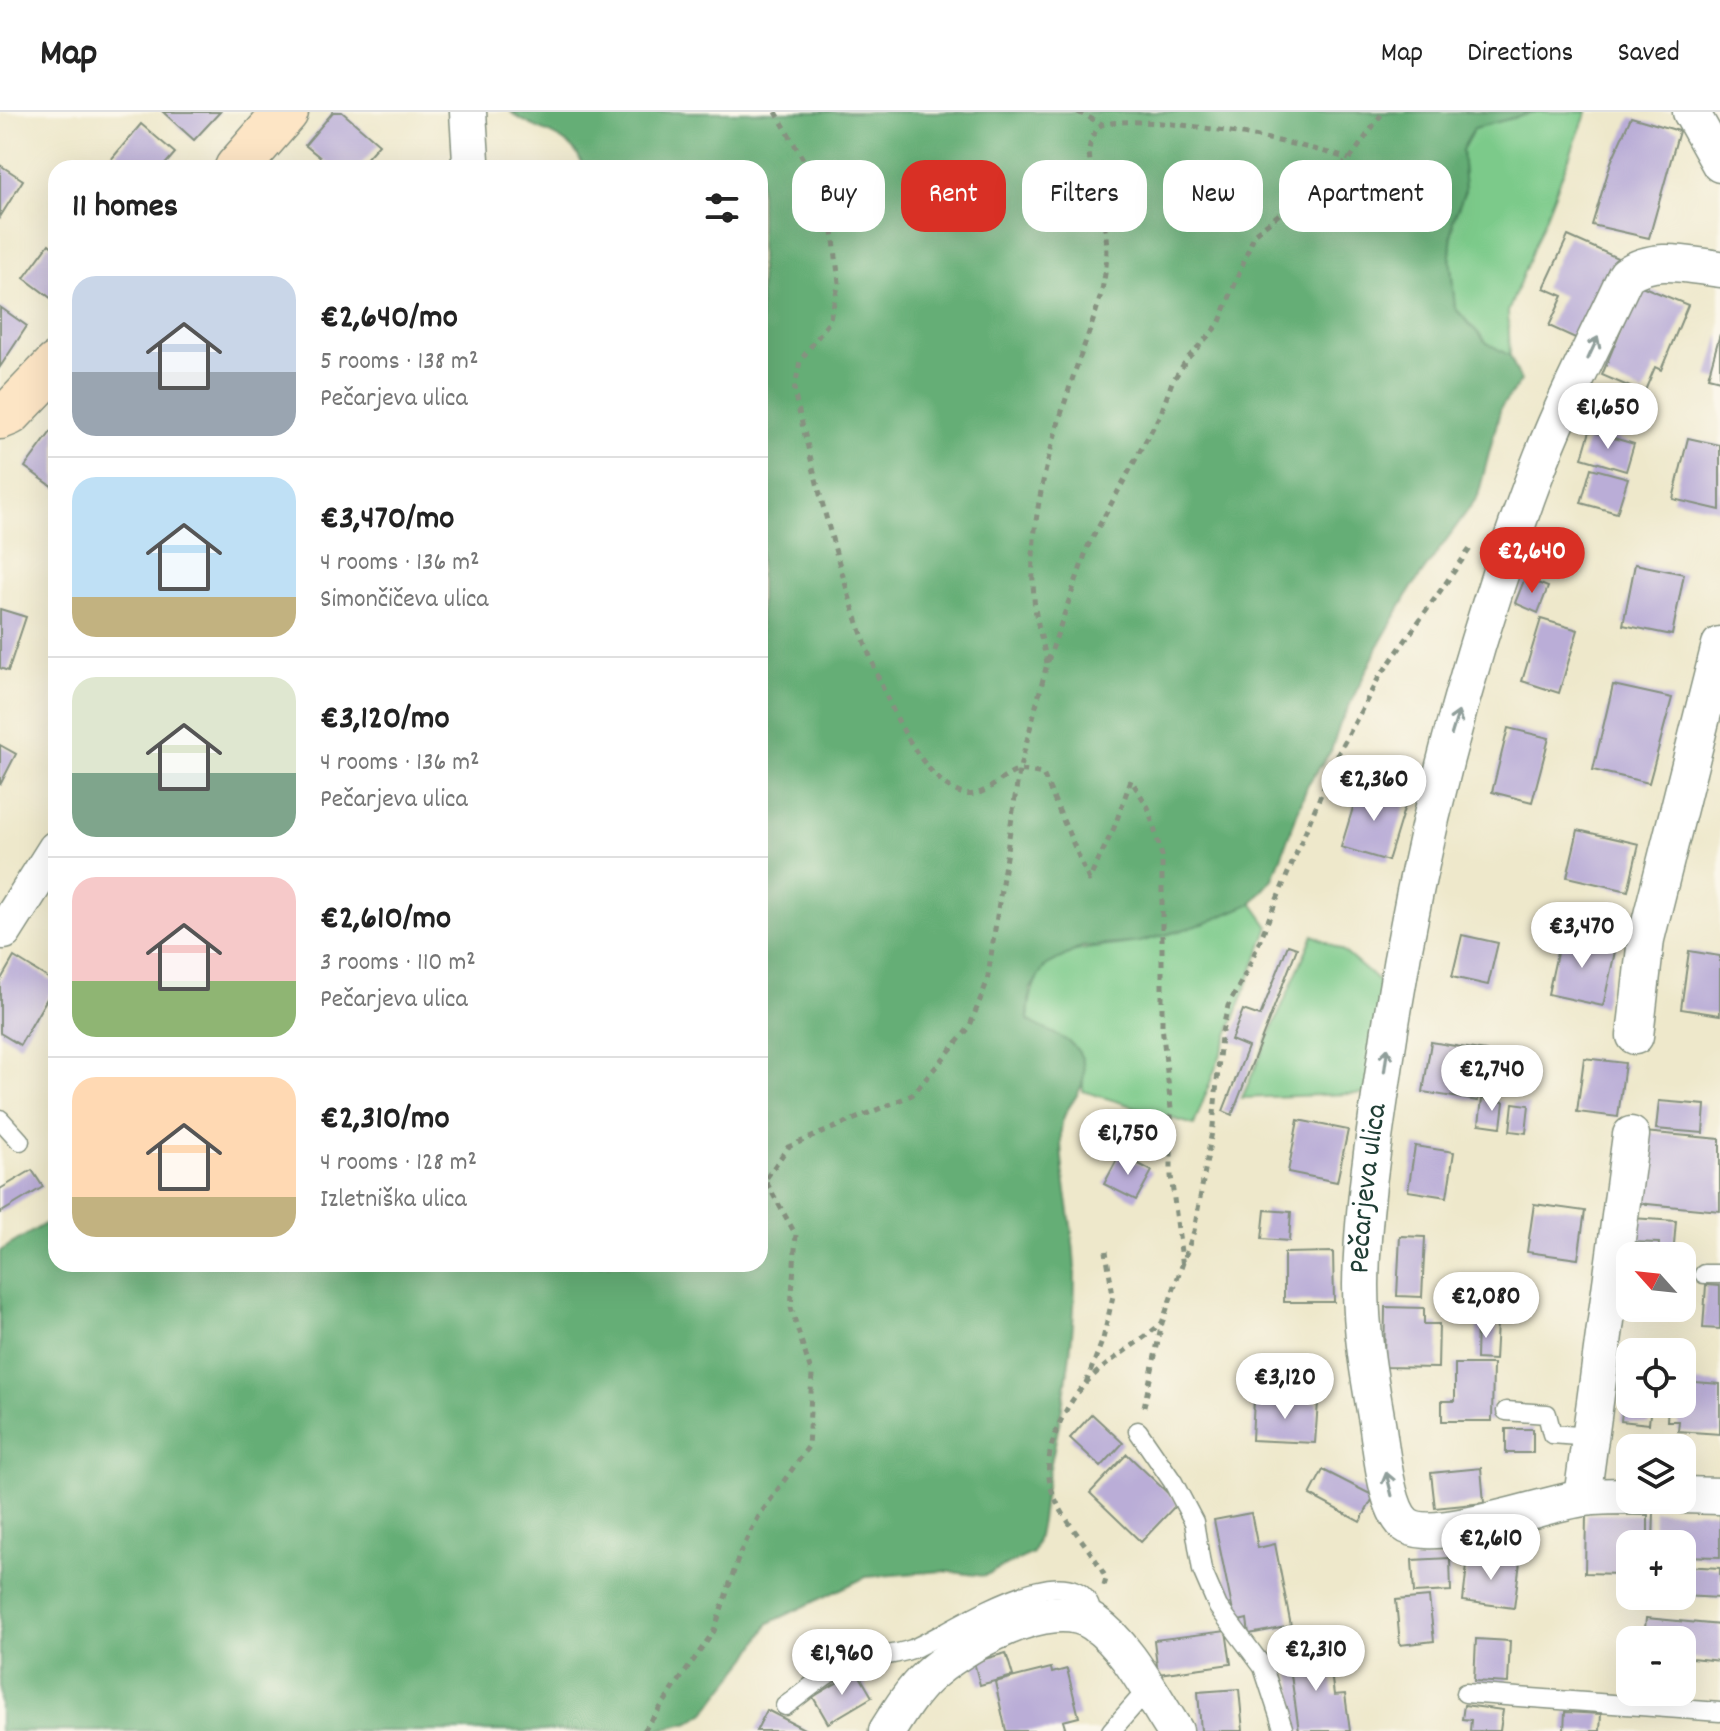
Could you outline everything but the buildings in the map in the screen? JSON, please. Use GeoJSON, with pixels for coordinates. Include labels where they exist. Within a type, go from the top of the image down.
{"type":"FeatureCollection","features":[{"type":"Feature","properties":{"kind":"street"},"geometry":{"type":"LineString","coordinates":[[244,160],[286,112]]}},
{"type":"Feature","properties":{"kind":"street"},"geometry":{"type":"LineString","coordinates":[[468,112],[471,160]]}},
{"type":"Feature","properties":{"kind":"street"},"geometry":{"type":"LineString","coordinates":[[1691,112],[1720,164]]}},
{"type":"Feature","properties":{"kind":"street","name":"Pečarjeva ulica"},"geometry":{"type":"LineString","coordinates":[[1616,1497],[1582,1498],[1461,1527],[1425,1530],[1407,1526],[1397,1514],[1387,1482],[1367,1367],[1361,1287],[1366,1201],[1397,983],[1423,855],[1451,735],[1534,475],[1626,275],[1641,265],[1662,262],[1720,269]]}},
{"type":"Feature","properties":{"kind":"street"},"geometry":{"type":"LineString","coordinates":[[3,423],[48,374]]}},
{"type":"Feature","properties":{"kind":"street"},"geometry":{"type":"LineString","coordinates":[[1635,1036],[1646,939],[1720,645]]}},
{"type":"Feature","properties":{"kind":"street"},"geometry":{"type":"LineString","coordinates":[[4,931],[48,862]]}},
{"type":"Feature","properties":{"kind":"street"},"geometry":{"type":"LineString","coordinates":[[1582,1498],[1631,1135]]}},
{"type":"Feature","properties":{"kind":"street"},"geometry":{"type":"LineString","coordinates":[[1696,1495],[1720,1496]]}},
{"type":"Feature","properties":{"kind":"street"},"geometry":{"type":"LineString","coordinates":[[887,1731],[927,1677],[982,1638],[1046,1616],[1092,1614],[1130,1662],[1175,1731]]}},
{"type":"Feature","properties":{"kind":"lane"},"geometry":{"type":"LineString","coordinates":[[0,1119],[20,1141]]}},
{"type":"Feature","properties":{"kind":"lane"},"geometry":{"type":"LineString","coordinates":[[1506,1411],[1547,1414],[1552,1434],[1590,1437]]}},
{"type":"Feature","properties":{"kind":"lane"},"geometry":{"type":"LineString","coordinates":[[1138,1431],[1173,1482],[1194,1522],[1208,1583],[1218,1607],[1263,1667],[1284,1731]]}},
{"type":"Feature","properties":{"kind":"lane"},"geometry":{"type":"LineString","coordinates":[[785,1706],[845,1665],[911,1649],[1026,1592],[1072,1590],[1085,1597],[1092,1614]]}},
{"type":"Feature","properties":{"kind":"lane"},"geometry":{"type":"LineString","coordinates":[[1111,1731],[1147,1690]]}},
{"type":"Feature","properties":{"kind":"lane"},"geometry":{"type":"LineString","coordinates":[[1465,1693],[1720,1712]]}},
{"type":"Feature","properties":{"kind":"path"},"geometry":{"type":"LineString","coordinates":[[776,112],[830,206],[839,283],[829,322],[800,361],[794,392],[860,637],[899,722],[934,775],[961,794],[985,792],[1019,771],[1043,774],[1089,880],[1114,828],[1131,780],[1148,807],[1162,856],[1162,1025],[1171,1109],[1171,1176],[1183,1267]]}},
{"type":"Feature","properties":{"kind":"path"},"geometry":{"type":"LineString","coordinates":[[1078,112],[1102,125]]}},
{"type":"Feature","properties":{"kind":"path"},"geometry":{"type":"LineString","coordinates":[[768,1176],[788,1147],[912,1095],[969,1028],[987,982],[1019,771],[1047,664],[1088,546],[1161,413],[1172,382],[1187,359],[1219,324],[1255,233],[1350,159],[1383,112]]}},
{"type":"Feature","properties":{"kind":"path"},"geometry":{"type":"LineString","coordinates":[[1047,664],[1034,598],[1035,522],[1052,441],[1096,309],[1106,266],[1105,220],[1089,151],[1093,136],[1102,125],[1129,114],[1155,114]]}},
{"type":"Feature","properties":{"kind":"path"},"geometry":{"type":"LineString","coordinates":[[1194,117],[1288,139],[1350,159]]}},
{"type":"Feature","properties":{"kind":"path"},"geometry":{"type":"LineString","coordinates":[[1138,1431],[1162,1323],[1194,1231],[1208,1156],[1221,1036],[1228,1006],[1247,971],[1337,756],[1364,705],[1434,595],[1473,545]]}},
{"type":"Feature","properties":{"kind":"path"},"geometry":{"type":"LineString","coordinates":[[644,1731],[714,1631],[759,1516],[808,1447],[812,1375],[791,1308],[796,1235],[768,1185]]}},
{"type":"Feature","properties":{"kind":"path"},"geometry":{"type":"LineString","coordinates":[[1092,1614],[1106,1579],[1053,1495],[1048,1466],[1052,1442],[1085,1384],[1103,1339],[1113,1296],[1106,1251]]}},
{"type":"Feature","properties":{"kind":"path"},"geometry":{"type":"LineString","coordinates":[[1085,1384],[1162,1323]]}},
{"type":"Feature","properties":{"kind":"green space"},"geometry":{"type":"Polygon","coordinates":[[[511,112],[1536,112],[1474,128],[1462,150],[1465,191],[1453,220],[1452,232],[1452,160],[1279,160],[1279,232],[1452,232],[1450,255],[1455,308],[1487,343],[1510,356],[1521,381],[1501,407],[1478,496],[1411,589],[1381,641],[1340,724],[1331,751],[1308,784],[1273,879],[1252,903],[1206,923],[1140,942],[1082,947],[1045,966],[1030,990],[1028,1020],[1069,1042],[1080,1055],[1084,1074],[1079,1092],[1062,1121],[1061,1130],[1073,1239],[1073,1327],[1062,1405],[1033,1553],[984,1576],[943,1571],[866,1577],[769,1623],[748,1658],[705,1712],[690,1722],[654,1731],[0,1731],[0,1251],[48,1222],[48,1272],[768,1272],[768,160],[580,160],[572,147],[511,112]]]}},
{"type":"Feature","properties":{"kind":"green space"},"geometry":{"type":"Polygon","coordinates":[[[1536,112],[1587,112],[1508,312],[1510,356],[1487,343],[1455,308],[1450,255],[1453,220],[1465,191],[1462,150],[1474,128],[1536,112]]]}},
{"type":"Feature","properties":{"kind":"green space"},"geometry":{"type":"Polygon","coordinates":[[[1252,903],[1269,927],[1194,1125],[1083,1091],[1083,1072],[1076,1050],[1028,1020],[1039,975],[1050,962],[1081,950],[1170,934],[1252,903]]]}},
{"type":"Feature","properties":{"kind":"green space"},"geometry":{"type":"Polygon","coordinates":[[[1313,935],[1342,950],[1392,993],[1375,1093],[1242,1098],[1313,935]]]}}]}
